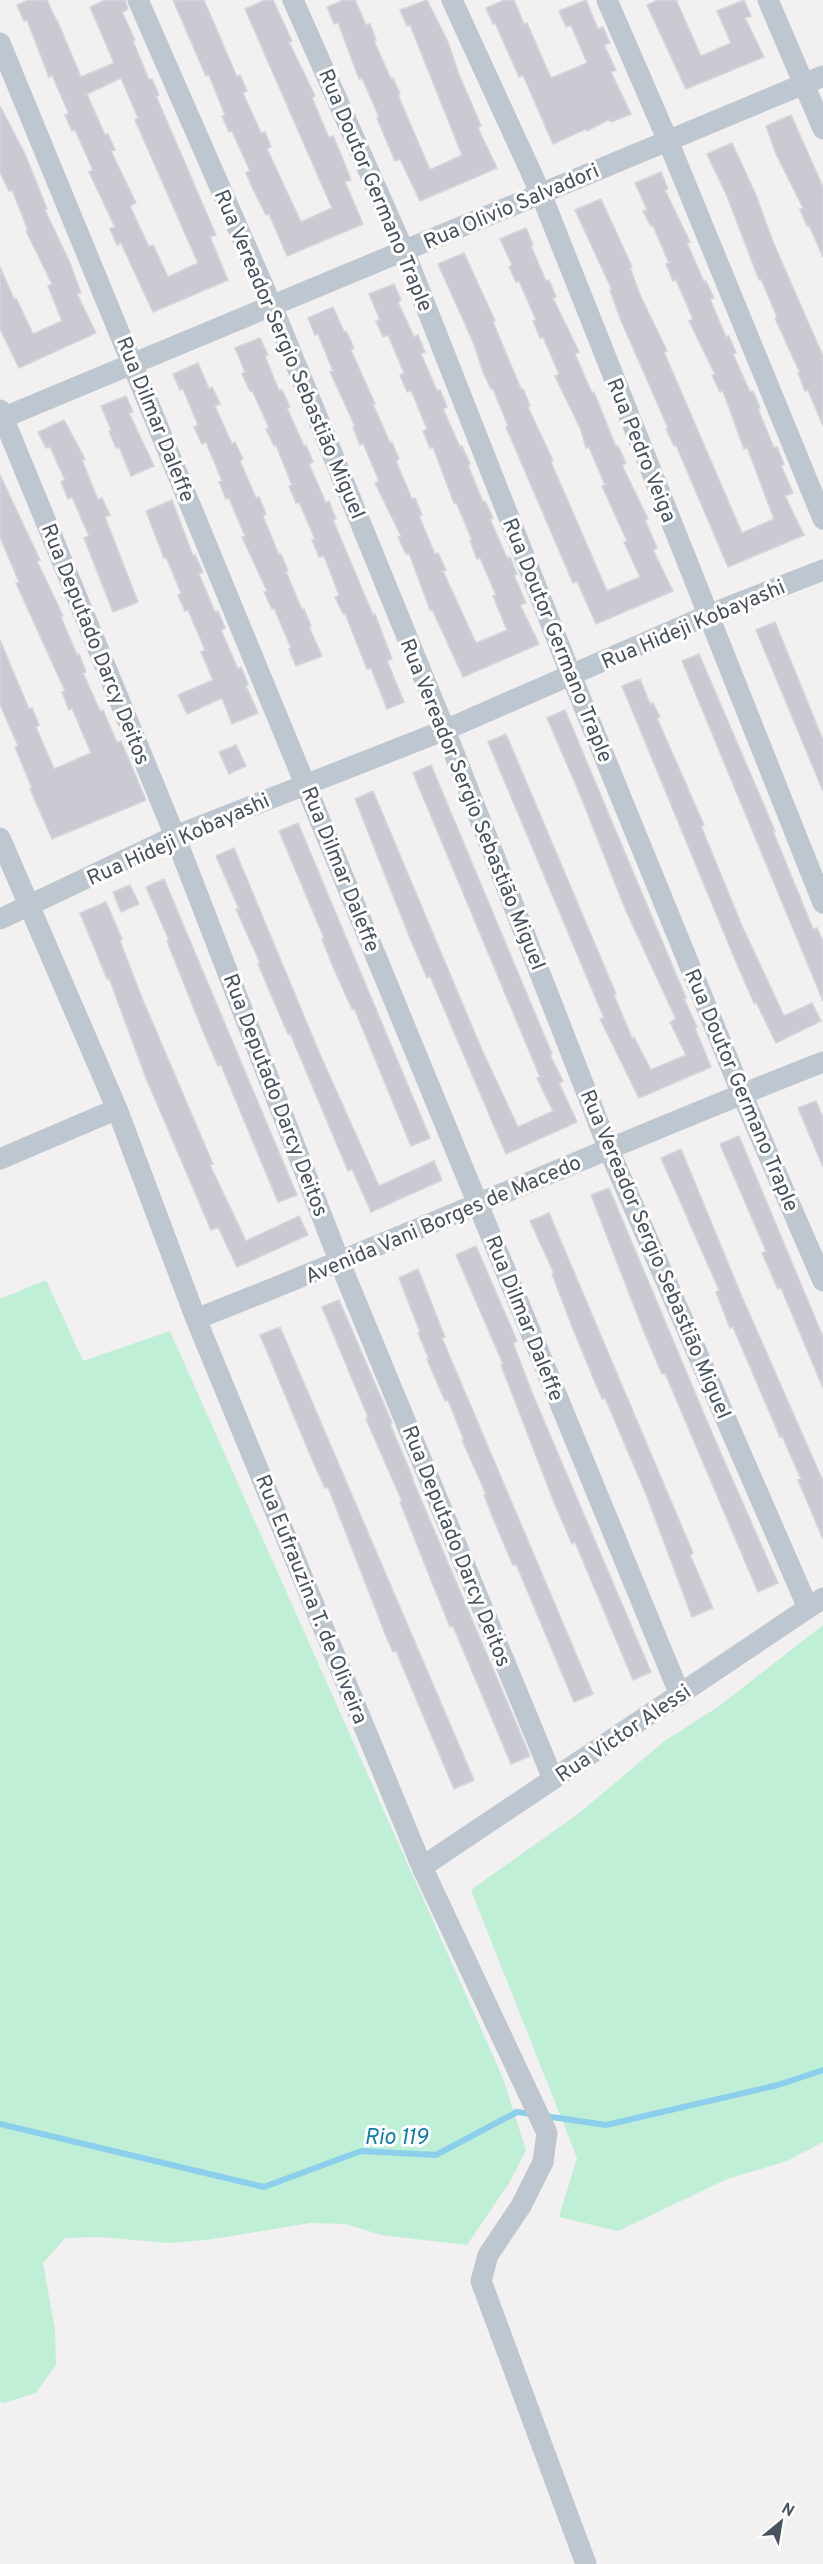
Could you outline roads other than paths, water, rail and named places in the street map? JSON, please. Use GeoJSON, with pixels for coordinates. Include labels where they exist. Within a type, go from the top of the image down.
{"type":"FeatureCollection","features":[{"type":"Feature","properties":{"kind":"street","name":"Rua Vereador Sergio Sebastião Miguel"},"geometry":{"type":"LineString","coordinates":[[138,0],[272,306],[445,729],[609,1150],[815,1603]]}},
{"type":"Feature","properties":{"kind":"street","name":"Rua Doutor Germano Traple"},"geometry":{"type":"LineString","coordinates":[[293,0],[404,251],[571,675],[742,1094],[823,1281]]}},
{"type":"Feature","properties":{"kind":"street","name":"Rua Pedro Veiga"},"geometry":{"type":"LineString","coordinates":[[452,0],[541,194],[823,903]]}},
{"type":"Feature","properties":{"kind":"street"},"geometry":{"type":"LineString","coordinates":[[607,0],[668,141],[823,519]]}},
{"type":"Feature","properties":{"kind":"street"},"geometry":{"type":"LineString","coordinates":[[768,0],[814,80],[823,129]]}},
{"type":"Feature","properties":{"kind":"street","name":"Rua Dilmar Daleffe"},"geometry":{"type":"LineString","coordinates":[[0,43],[134,363],[680,1695]]}},
{"type":"Feature","properties":{"kind":"street","name":"Rua Olivio Salvadori"},"geometry":{"type":"LineString","coordinates":[[1,416],[272,306],[814,80]]}},
{"type":"Feature","properties":{"kind":"street","name":"Rua Deputado Darcy Deitos"},"geometry":{"type":"LineString","coordinates":[[1,416],[176,836],[340,1263],[553,1779]]}},
{"type":"Feature","properties":{"kind":"street","name":"Rua Hideji Kobayashi"},"geometry":{"type":"LineString","coordinates":[[0,919],[30,907],[176,836],[445,729],[708,615],[823,570]]}},
{"type":"Feature","properties":{"kind":"street","name":"Rua Eufrauzina T. de Oliveira"},"geometry":{"type":"LineString","coordinates":[[0,838],[117,1109],[196,1319],[422,1867],[547,2133],[543,2162],[521,2206],[488,2255],[481,2281],[586,2564]]}},
{"type":"Feature","properties":{"kind":"street","name":"Avenida Vani Borges de Macedo"},"geometry":{"type":"LineString","coordinates":[[196,1319],[340,1263],[478,1203],[823,1062]]}},
{"type":"Feature","properties":{"kind":"street"},"geometry":{"type":"LineString","coordinates":[[0,1159],[117,1109]]}},
{"type":"Feature","properties":{"kind":"street","name":"Rua Victor Alessi"},"geometry":{"type":"LineString","coordinates":[[422,1867],[815,1603]]}},
{"type":"Feature","properties":{"kind":"waterway","name":"Rio 119"},"geometry":{"type":"LineString","coordinates":[[545,2116],[606,2125],[778,2085],[823,2070]]}},
{"type":"Feature","properties":{"kind":"waterway","name":"Rio 119"},"geometry":{"type":"LineString","coordinates":[[0,2124],[264,2187],[361,2151],[436,2155],[517,2112],[532,2114]]}}]}
